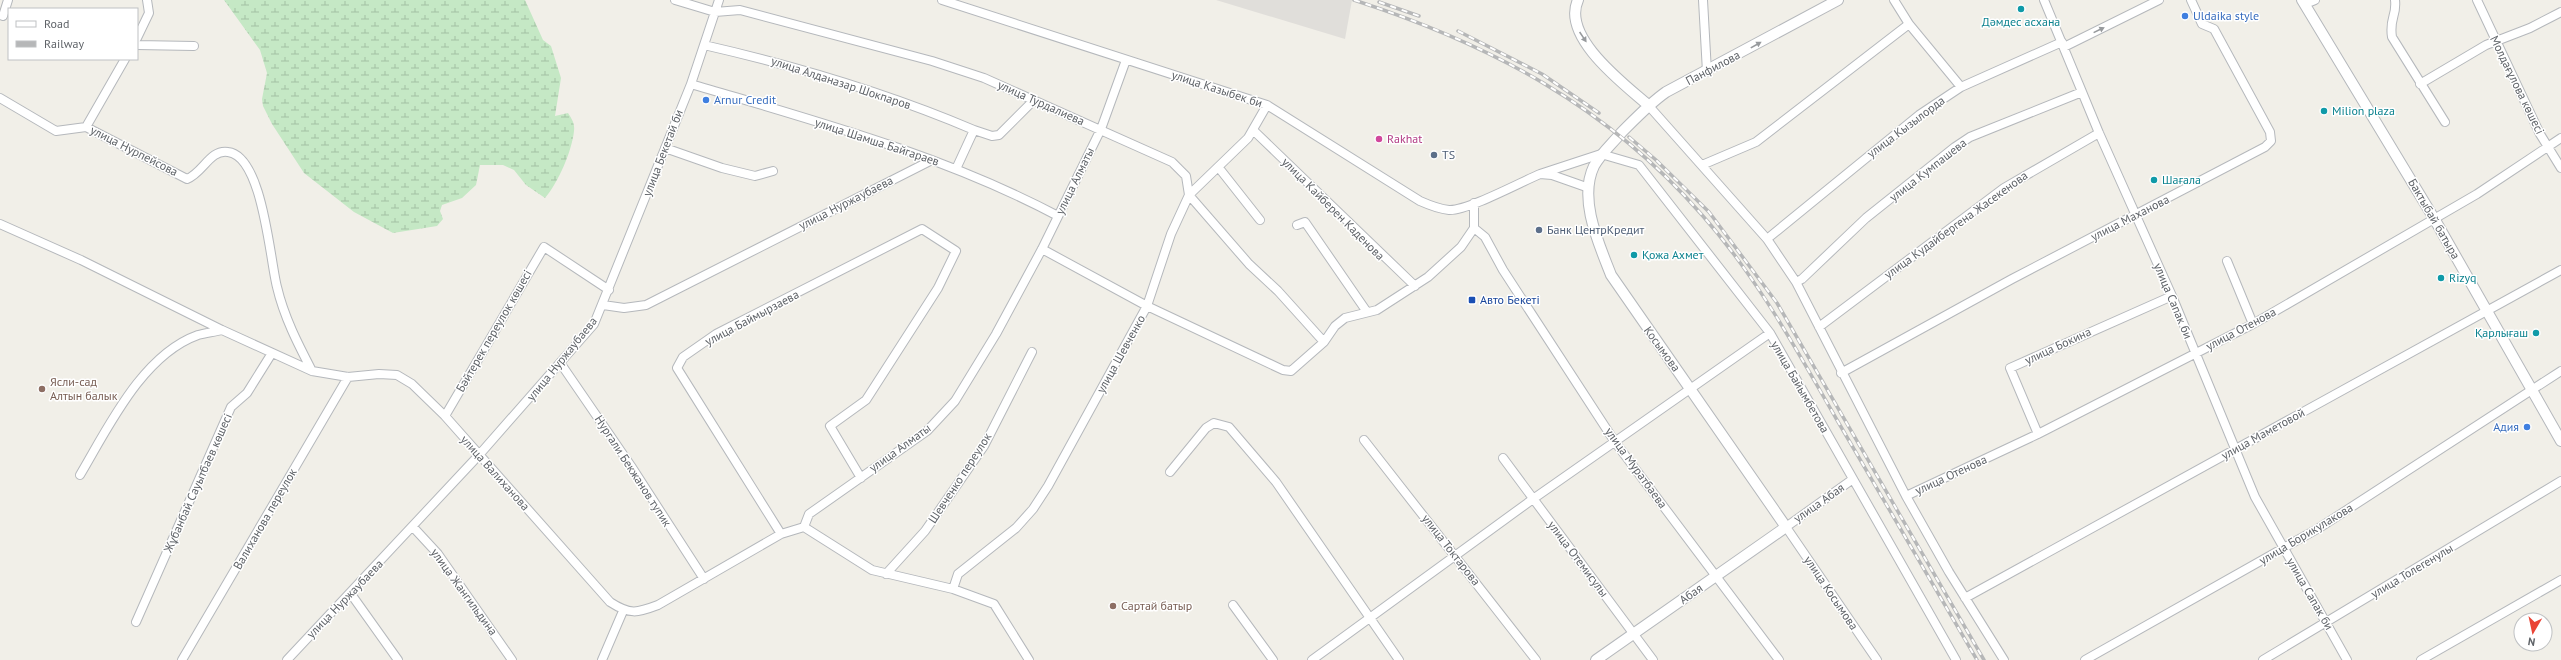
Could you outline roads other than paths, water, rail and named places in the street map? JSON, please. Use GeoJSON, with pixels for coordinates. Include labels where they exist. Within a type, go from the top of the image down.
{"type":"FeatureCollection","features":[{"type":"Feature","properties":{"kind":"street"},"geometry":{"type":"LineString","coordinates":[[4,16],[8,0]]}},
{"type":"Feature","properties":{"kind":"street"},"geometry":{"type":"LineString","coordinates":[[138,36],[149,13],[147,0]]}},
{"type":"Feature","properties":{"kind":"street","name":"улица Турдалиева"},"geometry":{"type":"LineString","coordinates":[[675,0],[715,12],[740,10],[932,61],[984,78],[1172,162],[1186,176],[1189,195]]}},
{"type":"Feature","properties":{"kind":"street","name":"улица Бекетай би"},"geometry":{"type":"LineString","coordinates":[[603,305],[691,84],[719,0]]}},
{"type":"Feature","properties":{"kind":"street","name":"улица Казыбек би"},"geometry":{"type":"LineString","coordinates":[[942,0],[1267,104],[1420,202],[1451,210],[1474,203],[1540,174],[1601,154]]}},
{"type":"Feature","properties":{"kind":"street"},"geometry":{"type":"LineString","coordinates":[[1578,0],[1575,21],[1594,55],[1648,105],[1702,165],[1767,239],[1796,282],[1906,496],[1965,598],[2004,660]]}},
{"type":"Feature","properties":{"kind":"street"},"geometry":{"type":"LineString","coordinates":[[1703,0],[1707,72]]}},
{"type":"Feature","properties":{"kind":"street","name":"Панфилова"},"geometry":{"type":"LineString","coordinates":[[1601,154],[1648,105],[1666,92],[1707,72],[1838,0]]}},
{"type":"Feature","properties":{"kind":"street"},"geometry":{"type":"LineString","coordinates":[[1894,0],[1909,24],[1961,87]]}},
{"type":"Feature","properties":{"kind":"street","name":"улица Сапак би"},"geometry":{"type":"LineString","coordinates":[[2044,0],[2099,133],[2172,296],[2255,497],[2327,622],[2347,660]]}},
{"type":"Feature","properties":{"kind":"street","name":"улица Кызылорда"},"geometry":{"type":"LineString","coordinates":[[1767,239],[1919,115],[1961,87],[2063,45],[2159,0]]}},
{"type":"Feature","properties":{"kind":"street","name":"улица Маханова"},"geometry":{"type":"LineString","coordinates":[[1841,372],[2012,279],[2265,147],[2271,141],[2270,132],[2224,52],[2214,29],[2202,24],[2191,0]]}},
{"type":"Feature","properties":{"kind":"street"},"geometry":{"type":"LineString","coordinates":[[2303,2],[2315,0]]}},
{"type":"Feature","properties":{"kind":"street"},"geometry":{"type":"LineString","coordinates":[[2395,0],[2396,10],[2390,23],[2392,37],[2445,122]]}},
{"type":"Feature","properties":{"kind":"street","name":"Молдағұлова көшесі"},"geometry":{"type":"LineString","coordinates":[[2477,0],[2540,134],[2561,168]]}},
{"type":"Feature","properties":{"kind":"street","name":"Бактыбай батыра"},"geometry":{"type":"LineString","coordinates":[[2303,2],[2435,220],[2561,441]]}},
{"type":"Feature","properties":{"kind":"street"},"geometry":{"type":"LineString","coordinates":[[2420,84],[2496,40],[2530,28],[2561,12]]}},
{"type":"Feature","properties":{"kind":"street"},"geometry":{"type":"LineString","coordinates":[[1702,165],[1756,142],[1909,24]]}},
{"type":"Feature","properties":{"kind":"street"},"geometry":{"type":"LineString","coordinates":[[138,45],[194,46]]}},
{"type":"Feature","properties":{"kind":"street","name":"улица Алданазар Шокпаров"},"geometry":{"type":"LineString","coordinates":[[704,45],[769,60],[832,78],[936,114],[992,136],[998,135],[1034,100]]}},
{"type":"Feature","properties":{"kind":"street"},"geometry":{"type":"LineString","coordinates":[[86,127],[124,60]]}},
{"type":"Feature","properties":{"kind":"street","name":"улица Алматы"},"geometry":{"type":"LineString","coordinates":[[804,527],[809,514],[927,431],[955,401],[996,334],[1042,249],[1101,129],[1126,60]]}},
{"type":"Feature","properties":{"kind":"street","name":"улица Шамша Байгараев"},"geometry":{"type":"LineString","coordinates":[[691,84],[932,160],[1028,199],[1058,216]]}},
{"type":"Feature","properties":{"kind":"street","name":"улица Кумпашева"},"geometry":{"type":"LineString","coordinates":[[1796,282],[1802,279],[1866,218],[1955,147],[1970,137],[2082,92]]}},
{"type":"Feature","properties":{"kind":"street","name":"улица Нурпейсова"},"geometry":{"type":"LineString","coordinates":[[0,98],[56,131],[86,127],[187,178],[197,175],[204,164],[218,152],[229,152],[238,157],[247,167],[267,227],[276,287],[294,338],[312,371]]}},
{"type":"Feature","properties":{"kind":"street","name":"улица Шевченко"},"geometry":{"type":"LineString","coordinates":[[953,589],[958,574],[1016,528],[1033,509],[1048,486],[1147,306],[1171,234],[1189,195],[1237,151],[1253,130],[1267,104]]}},
{"type":"Feature","properties":{"kind":"street"},"geometry":{"type":"LineString","coordinates":[[956,169],[974,130]]}},
{"type":"Feature","properties":{"kind":"street","name":"улица Кайберен Каденова"},"geometry":{"type":"LineString","coordinates":[[1253,130],[1415,286]]}},
{"type":"Feature","properties":{"kind":"street","name":"улица Кудайбергена Жасекенова"},"geometry":{"type":"LineString","coordinates":[[1819,327],[2004,188],[2099,133]]}},
{"type":"Feature","properties":{"kind":"street","name":"улица Отенова"},"geometry":{"type":"LineString","coordinates":[[1906,496],[2038,434],[2253,324],[2435,220],[2477,194],[2548,145],[2561,138]]}},
{"type":"Feature","properties":{"kind":"street"},"geometry":{"type":"LineString","coordinates":[[665,148],[722,168],[755,176],[773,171]]}},
{"type":"Feature","properties":{"kind":"street","name":"Косымова"},"geometry":{"type":"LineString","coordinates":[[1601,154],[1594,167],[1589,188],[1592,218],[1611,275],[1631,307],[1691,388],[1786,527]]}},
{"type":"Feature","properties":{"kind":"street","name":"улица Байымбетова"},"geometry":{"type":"LineString","coordinates":[[1601,154],[1639,165],[1770,333],[1956,660]]}},
{"type":"Feature","properties":{"kind":"street","name":"улица Нуржаубаева"},"geometry":{"type":"LineString","coordinates":[[287,660],[351,594],[561,364],[594,324],[603,305],[624,308],[646,305],[932,160]]}},
{"type":"Feature","properties":{"kind":"street"},"geometry":{"type":"LineString","coordinates":[[1219,168],[1260,220]]}},
{"type":"Feature","properties":{"kind":"street"},"geometry":{"type":"LineString","coordinates":[[1540,174],[1552,175],[1589,188]]}},
{"type":"Feature","properties":{"kind":"street"},"geometry":{"type":"LineString","coordinates":[[1189,195],[1249,264],[1278,291],[1324,342]]}},
{"type":"Feature","properties":{"kind":"street"},"geometry":{"type":"LineString","coordinates":[[1042,249],[1147,306],[1283,370],[1291,371],[1324,342],[1335,326],[1345,318],[1377,310],[1415,286],[1454,255],[1474,228],[1474,203]]}},
{"type":"Feature","properties":{"kind":"street"},"geometry":{"type":"LineString","coordinates":[[1297,225],[1306,222],[1367,312]]}},
{"type":"Feature","properties":{"kind":"street","name":"улица Валиханова"},"geometry":{"type":"LineString","coordinates":[[0,224],[81,260],[222,330],[312,371],[348,377],[379,374],[397,375],[412,384],[445,416],[610,602],[623,611]]}},
{"type":"Feature","properties":{"kind":"street","name":"улица Муратбаева"},"geometry":{"type":"LineString","coordinates":[[1474,228],[1484,238],[1503,270],[1615,442],[1779,660]]}},
{"type":"Feature","properties":{"kind":"street","name":"улица Баймырзаева"},"geometry":{"type":"LineString","coordinates":[[781,534],[677,368],[683,358],[716,334],[922,229],[956,251],[938,288],[866,400],[830,426],[861,478]]}},
{"type":"Feature","properties":{"kind":"street","name":"Бәйтерек переулок көшесі"},"geometry":{"type":"LineString","coordinates":[[445,416],[544,247],[610,290]]}},
{"type":"Feature","properties":{"kind":"street"},"geometry":{"type":"LineString","coordinates":[[2227,261],[2253,324]]}},
{"type":"Feature","properties":{"kind":"street","name":"улица Маметовой"},"geometry":{"type":"LineString","coordinates":[[1965,598],[2561,270]]}},
{"type":"Feature","properties":{"kind":"street","name":"улица Бокина"},"geometry":{"type":"LineString","coordinates":[[2038,434],[2010,368],[2172,296]]}},
{"type":"Feature","properties":{"kind":"street"},"geometry":{"type":"LineString","coordinates":[[80,475],[136,384],[154,364],[174,348],[197,335],[222,330]]}},
{"type":"Feature","properties":{"kind":"street"},"geometry":{"type":"LineString","coordinates":[[1312,660],[1534,499],[1770,333]]}},
{"type":"Feature","properties":{"kind":"street","name":"Шевченко переулок"},"geometry":{"type":"LineString","coordinates":[[886,574],[926,531],[984,446],[1032,352]]}},
{"type":"Feature","properties":{"kind":"street","name":"Жұбанбай Сауытбаев көшесі"},"geometry":{"type":"LineString","coordinates":[[136,622],[232,407],[247,393],[272,353]]}},
{"type":"Feature","properties":{"kind":"street","name":"Нургали Бекжанов тупик"},"geometry":{"type":"LineString","coordinates":[[561,364],[632,466],[704,579]]}},
{"type":"Feature","properties":{"kind":"street","name":"улица Борикулакова"},"geometry":{"type":"LineString","coordinates":[[2085,660],[2318,528],[2561,371]]}},
{"type":"Feature","properties":{"kind":"street","name":"Валиханова переулок"},"geometry":{"type":"LineString","coordinates":[[182,660],[348,377]]}},
{"type":"Feature","properties":{"kind":"street"},"geometry":{"type":"LineString","coordinates":[[1170,472],[1206,428],[1214,423],[1225,425],[1246,446],[1276,482],[1399,660]]}},
{"type":"Feature","properties":{"kind":"street","name":"улица Токтарова"},"geometry":{"type":"LineString","coordinates":[[1364,440],[1536,660]]}},
{"type":"Feature","properties":{"kind":"street","name":"улица Отемисулы"},"geometry":{"type":"LineString","coordinates":[[1503,458],[1653,660]]}},
{"type":"Feature","properties":{"kind":"street","name":"улица Абая"},"geometry":{"type":"LineString","coordinates":[[1786,527],[1853,479]]}},
{"type":"Feature","properties":{"kind":"street","name":"улица Толегенулы"},"geometry":{"type":"LineString","coordinates":[[2263,660],[2561,481]]}},
{"type":"Feature","properties":{"kind":"street","name":"улица Жангильдина"},"geometry":{"type":"LineString","coordinates":[[413,527],[438,554],[512,660]]}},
{"type":"Feature","properties":{"kind":"street"},"geometry":{"type":"LineString","coordinates":[[602,660],[623,611],[639,612],[658,605],[781,534],[804,527],[872,570],[953,589],[994,604],[1029,660]]}},
{"type":"Feature","properties":{"kind":"street","name":"Абая"},"geometry":{"type":"LineString","coordinates":[[1596,660],[1786,527]]}},
{"type":"Feature","properties":{"kind":"street","name":"улица Косымова"},"geometry":{"type":"LineString","coordinates":[[1786,527],[1877,660]]}},
{"type":"Feature","properties":{"kind":"street"},"geometry":{"type":"LineString","coordinates":[[2421,660],[2561,580]]}},
{"type":"Feature","properties":{"kind":"street"},"geometry":{"type":"LineString","coordinates":[[351,594],[398,660]]}},
{"type":"Feature","properties":{"kind":"street"},"geometry":{"type":"LineString","coordinates":[[1233,605],[1274,660]]}},
{"type":"Feature","properties":{"kind":"railway"},"geometry":{"type":"LineString","coordinates":[[1354,0],[1404,17],[1452,37],[1499,59],[1543,83],[1586,111],[1627,142],[1665,176],[1702,215],[1741,263],[1775,314],[1977,660]]}},
{"type":"Feature","properties":{"kind":"railway"},"geometry":{"type":"LineString","coordinates":[[1379,2],[1419,16]]}},
{"type":"Feature","properties":{"kind":"railway"},"geometry":{"type":"LineString","coordinates":[[1458,31],[1542,74],[1599,113]]}},
{"type":"Feature","properties":{"kind":"railway"},"geometry":{"type":"LineString","coordinates":[[1629,137],[1656,160],[1709,212],[1777,303],[1984,660]]}},
{"type":"Feature","properties":{"kind":"place","name":"Дәмдес асхана"},"geometry":{"type":"Point","coordinates":[2021,9]}},
{"type":"Feature","properties":{"kind":"place","name":"Uldaika style"},"geometry":{"type":"Point","coordinates":[2185,16]}},
{"type":"Feature","properties":{"kind":"place","name":"Arnur Credit"},"geometry":{"type":"Point","coordinates":[706,100]}},
{"type":"Feature","properties":{"kind":"place","name":"Milion plaza"},"geometry":{"type":"Point","coordinates":[2324,111]}},
{"type":"Feature","properties":{"kind":"place","name":"Rakhat"},"geometry":{"type":"Point","coordinates":[1379,139]}},
{"type":"Feature","properties":{"kind":"place","name":"TS"},"geometry":{"type":"Point","coordinates":[1434,155]}},
{"type":"Feature","properties":{"kind":"place","name":"Шағала"},"geometry":{"type":"Point","coordinates":[2154,180]}},
{"type":"Feature","properties":{"kind":"place","name":"Банк ЦентрКредит"},"geometry":{"type":"Point","coordinates":[1539,230]}},
{"type":"Feature","properties":{"kind":"place","name":"Қожа Ахмет"},"geometry":{"type":"Point","coordinates":[1634,255]}},
{"type":"Feature","properties":{"kind":"place","name":"Rizyq"},"geometry":{"type":"Point","coordinates":[2441,278]}},
{"type":"Feature","properties":{"kind":"place","name":"Авто Бекетi"},"geometry":{"type":"Point","coordinates":[1472,300]}},
{"type":"Feature","properties":{"kind":"place","name":"Қарлығаш"},"geometry":{"type":"Point","coordinates":[2536,333]}},
{"type":"Feature","properties":{"kind":"place","name":"Ясли-сад Алтын балык"},"geometry":{"type":"Point","coordinates":[42,389]}},
{"type":"Feature","properties":{"kind":"place","name":"Адия"},"geometry":{"type":"Point","coordinates":[2527,427]}},
{"type":"Feature","properties":{"kind":"place","name":"Сартай батыр"},"geometry":{"type":"Point","coordinates":[1113,606]}}]}
